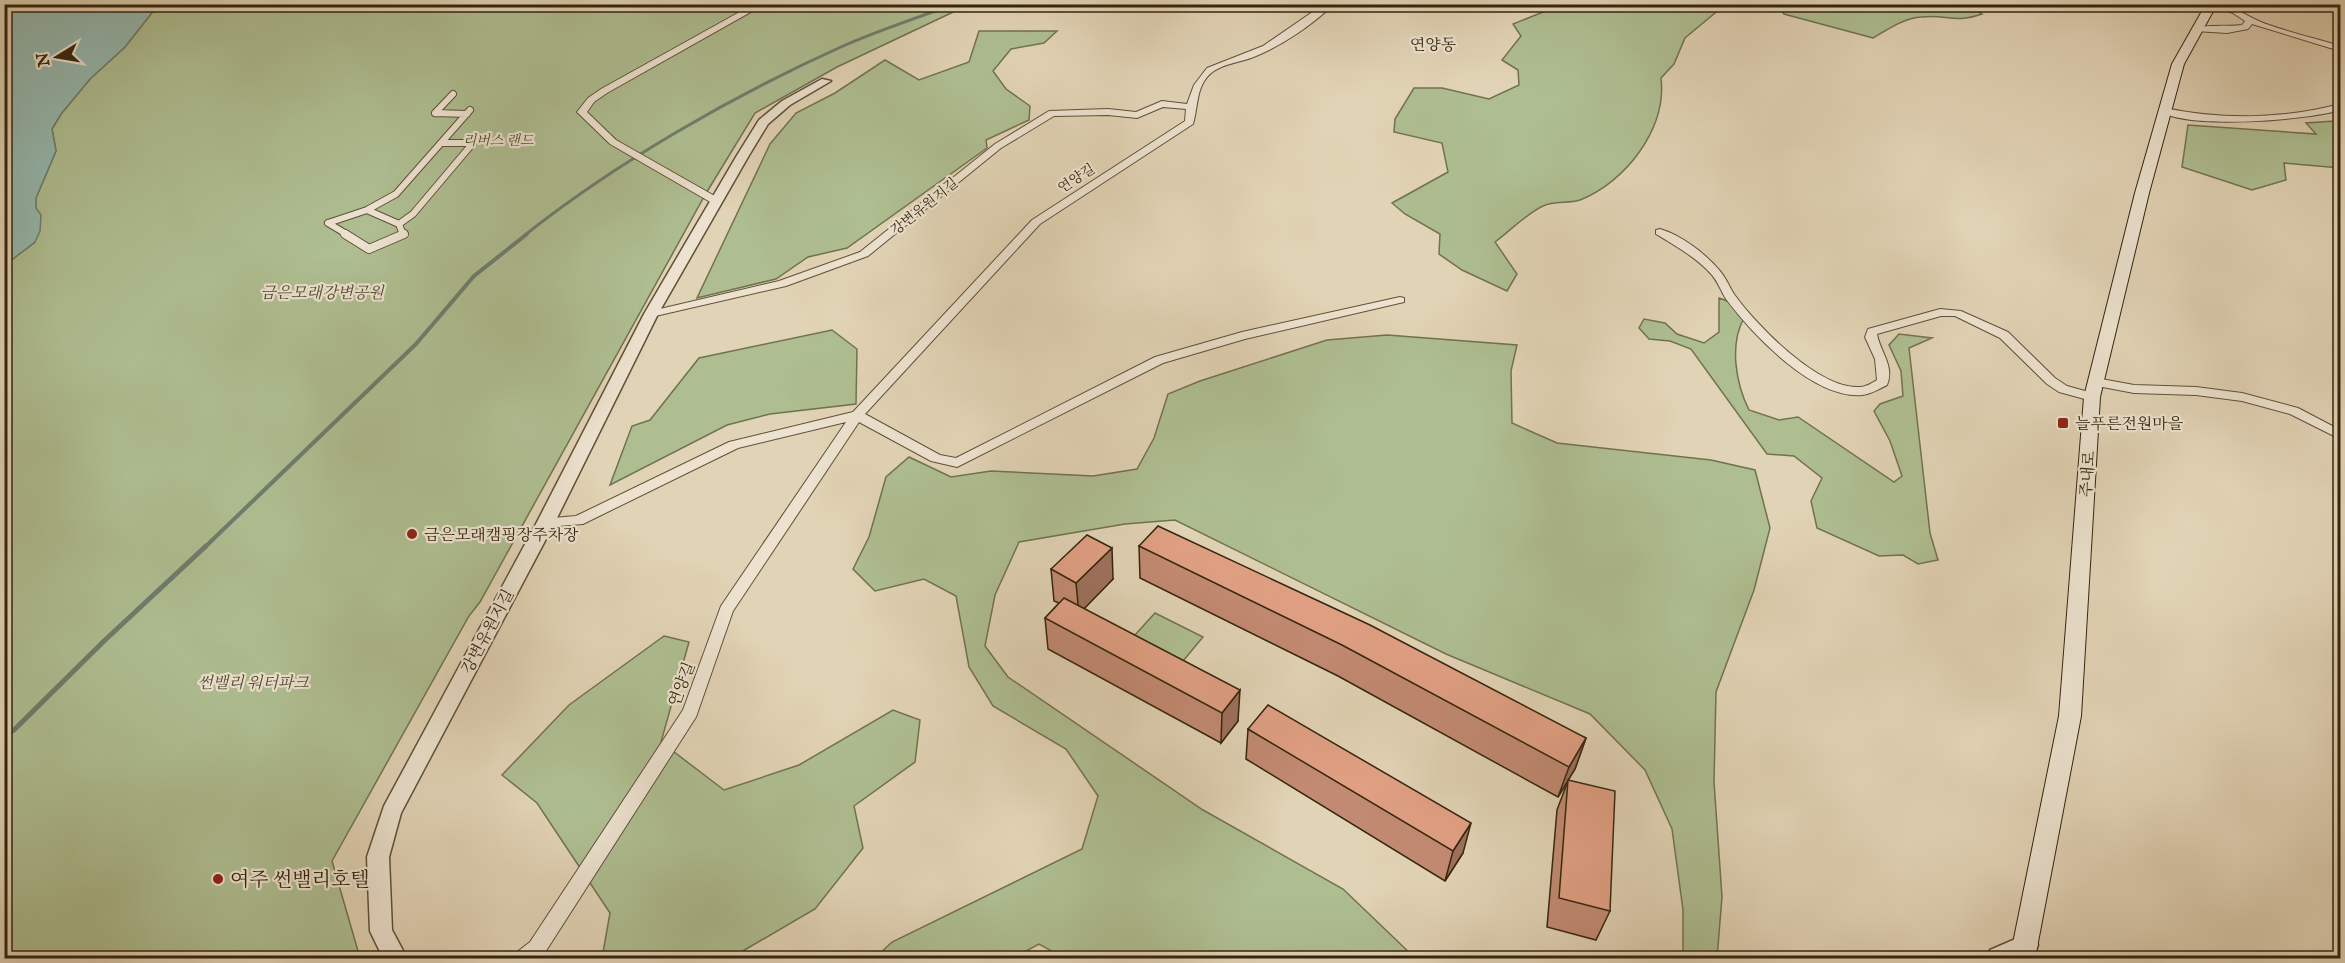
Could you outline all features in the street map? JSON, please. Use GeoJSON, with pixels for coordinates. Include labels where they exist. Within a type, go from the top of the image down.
{"type":"FeatureCollection","features":[{"type":"Feature","properties":{"kind":"main road","name":"주내로"},"geometry":{"type":"LineString","coordinates":[[2026,954],[2070,716],[2094,389],[2178,64],[2212,4]]}},
{"type":"Feature","properties":{"kind":"street"},"geometry":{"type":"LineString","coordinates":[[716,201],[613,142],[582,112],[591,100],[761,4]]}},
{"type":"Feature","properties":{"kind":"street","name":"연양길"},"geometry":{"type":"LineString","coordinates":[[524,958],[537,948],[690,712],[726,610],[857,415],[1036,222],[1190,122],[1190,107],[1205,74],[1230,60],[1253,55],[1301,28],[1330,4]]}},
{"type":"Feature","properties":{"kind":"street"},"geometry":{"type":"LineString","coordinates":[[2212,4],[2236,11],[2250,21],[2340,50]]}},
{"type":"Feature","properties":{"kind":"street"},"geometry":{"type":"LineString","coordinates":[[2198,29],[2227,30],[2245,27],[2250,21]]}},
{"type":"Feature","properties":{"kind":"street","name":"강변유원지길"},"geometry":{"type":"LineString","coordinates":[[395,958],[381,931],[378,857],[391,812],[546,522],[651,314],[763,122],[786,103],[826,81]]}},
{"type":"Feature","properties":{"kind":"street"},"geometry":{"type":"LineString","coordinates":[[367,210],[399,224],[404,235],[369,249],[328,223],[367,210],[396,194],[469,112],[435,113],[453,94],[447,94]]}},
{"type":"Feature","properties":{"kind":"street","name":"강변유원지길"},"geometry":{"type":"LineString","coordinates":[[651,314],[782,284],[864,254],[998,146],[1052,113],[1108,112],[1137,115],[1162,104],[1190,107]]}},
{"type":"Feature","properties":{"kind":"street"},"geometry":{"type":"LineString","coordinates":[[2165,111],[2189,117],[2290,118],[2340,107]]}},
{"type":"Feature","properties":{"kind":"street"},"geometry":{"type":"LineString","coordinates":[[399,224],[413,214],[473,143],[441,142]]}},
{"type":"Feature","properties":{"kind":"street"},"geometry":{"type":"LineString","coordinates":[[1660,232],[1700,257],[1718,275],[1729,294],[1751,321],[1799,366],[1836,386],[1860,391],[1883,382],[1885,371],[1881,356],[1871,337],[1872,332],[1940,312],[1957,313],[1997,331],[2016,344],[2051,381],[2063,389],[2134,389],[2242,397],[2294,411],[2340,435]]}},
{"type":"Feature","properties":{"kind":"street"},"geometry":{"type":"LineString","coordinates":[[546,522],[578,521],[734,446],[857,415],[936,458],[957,463],[1159,360],[1242,336],[1400,300]]}},
{"type":"Feature","properties":{"kind":"street"},"geometry":{"type":"LineString","coordinates":[[1998,958],[2026,954]]}},
{"type":"Feature","properties":{"kind":"green space"},"geometry":{"type":"Polygon","coordinates":[[[1966,4],[1982,14],[1957,19],[1930,16],[1915,18],[1896,25],[1873,38],[1784,14],[1778,5],[1966,4]]]}},
{"type":"Feature","properties":{"kind":"green space","name":"금은모래강변공원"},"geometry":{"type":"Polygon","coordinates":[[[158,5],[968,5],[837,67],[755,113],[705,195],[480,602],[469,616],[332,861],[360,958],[5,958],[5,265],[35,242],[36,198],[56,151],[52,129],[61,114],[90,79],[125,47],[158,5]]]}},
{"type":"Feature","properties":{"kind":"green space"},"geometry":{"type":"Polygon","coordinates":[[[1590,5],[1718,5],[1721,8],[1685,38],[1674,64],[1661,78],[1661,97],[1657,116],[1640,151],[1627,167],[1597,192],[1580,200],[1547,204],[1537,209],[1495,242],[1517,274],[1507,291],[1462,270],[1439,254],[1440,234],[1405,214],[1392,203],[1448,172],[1442,143],[1394,132],[1395,119],[1414,88],[1442,88],[1489,99],[1519,85],[1518,70],[1502,60],[1521,36],[1513,24],[1553,8],[1568,12],[1590,5]]]}},
{"type":"Feature","properties":{"kind":"green space"},"geometry":{"type":"Polygon","coordinates":[[[979,31],[1057,31],[1044,43],[1011,49],[993,71],[1006,89],[1030,106],[1029,120],[986,140],[987,148],[847,248],[808,257],[776,279],[697,298],[770,144],[796,113],[835,93],[885,60],[919,80],[969,62],[979,31]]]}},
{"type":"Feature","properties":{"kind":"green space"},"geometry":{"type":"Polygon","coordinates":[[[2335,121],[2340,125],[2340,168],[2284,163],[2286,180],[2252,190],[2182,167],[2188,125],[2316,134],[2306,123],[2335,121]]]}},
{"type":"Feature","properties":{"kind":"green space"},"geometry":{"type":"Polygon","coordinates":[[[1719,298],[1730,302],[1744,318],[1737,340],[1736,364],[1744,400],[1749,410],[1779,420],[1798,417],[1894,482],[1902,476],[1890,441],[1874,411],[1880,404],[1903,396],[1901,371],[1889,345],[1899,334],[1932,338],[1909,348],[1930,533],[1938,560],[1918,564],[1903,555],[1879,556],[1817,528],[1811,501],[1822,478],[1794,456],[1767,454],[1691,349],[1670,341],[1649,339],[1639,328],[1644,319],[1665,323],[1677,334],[1704,343],[1719,332],[1719,298]]]}},
{"type":"Feature","properties":{"kind":"green space"},"geometry":{"type":"Polygon","coordinates":[[[832,330],[857,349],[856,404],[770,414],[727,425],[610,485],[632,426],[650,420],[699,358],[832,330]]]}},
{"type":"Feature","properties":{"kind":"green space"},"geometry":{"type":"Polygon","coordinates":[[[1387,335],[1517,345],[1511,371],[1512,423],[1557,443],[1711,460],[1755,470],[1770,528],[1754,590],[1716,692],[1714,782],[1722,897],[1717,958],[1683,958],[1683,910],[1672,829],[1645,770],[1590,714],[1446,654],[1175,520],[1125,524],[1019,542],[995,595],[985,646],[1008,677],[1203,810],[1343,889],[1415,958],[1064,958],[1039,944],[1013,958],[875,958],[892,942],[1082,849],[1098,796],[1066,749],[993,706],[969,667],[956,596],[924,579],[875,591],[853,569],[869,537],[886,477],[909,457],[951,477],[991,471],[1093,476],[1137,469],[1154,438],[1168,394],[1200,381],[1327,340],[1387,335]]]}},
{"type":"Feature","properties":{"kind":"green space"},"geometry":{"type":"Polygon","coordinates":[[[1155,613],[1203,637],[1173,673],[1124,647],[1155,613]]]}},
{"type":"Feature","properties":{"kind":"green space"},"geometry":{"type":"Polygon","coordinates":[[[664,636],[689,642],[661,742],[724,790],[799,765],[893,710],[920,720],[915,762],[854,806],[863,848],[815,909],[741,952],[742,958],[602,958],[610,913],[537,803],[502,775],[569,705],[664,636]]]}},
{"type":"Feature","properties":{"kind":"water"},"geometry":{"type":"Polygon","coordinates":[[[5,4],[158,5],[125,47],[90,79],[61,114],[52,129],[56,151],[36,198],[36,208],[41,215],[40,231],[35,242],[5,265],[5,4]]]}},
{"type":"Feature","properties":{"kind":"building"},"geometry":{"type":"Polygon","coordinates":[[[1158,526],[1370,625],[1586,738],[1569,767],[1342,645],[1139,546],[1158,526]]]}},
{"type":"Feature","properties":{"kind":"building"},"geometry":{"type":"Polygon","coordinates":[[[1087,535],[1112,548],[1076,583],[1051,569],[1087,535]]]}},
{"type":"Feature","properties":{"kind":"building"},"geometry":{"type":"Polygon","coordinates":[[[1064,598],[1240,690],[1222,713],[1045,618],[1064,598]]]}},
{"type":"Feature","properties":{"kind":"building"},"geometry":{"type":"Polygon","coordinates":[[[1268,705],[1471,823],[1453,851],[1248,729],[1268,705]]]}},
{"type":"Feature","properties":{"kind":"building"},"geometry":{"type":"Polygon","coordinates":[[[1568,780],[1615,791],[1610,911],[1559,898],[1568,780]]]}},
{"type":"Feature","properties":{"kind":"waterway"},"geometry":{"type":"LineString","coordinates":[[525,235],[637,156],[719,108],[843,46],[954,4]]}},
{"type":"Feature","properties":{"kind":"waterway"},"geometry":{"type":"LineString","coordinates":[[204,548],[416,344],[474,276],[527,234]]}},
{"type":"Feature","properties":{"kind":"waterway"},"geometry":{"type":"LineString","coordinates":[[4,735],[14,730],[104,641],[206,546]]}},
{"type":"Feature","properties":{"kind":"place","name":"늘푸른전원마을"},"geometry":{"type":"Point","coordinates":[2063,423]}},
{"type":"Feature","properties":{"kind":"place","name":"금은모래캠핑장주차장"},"geometry":{"type":"Point","coordinates":[412,534]}},
{"type":"Feature","properties":{"kind":"place","name":"여주 썬밸리호텔"},"geometry":{"type":"Point","coordinates":[218,879]}},
{"type":"Feature","properties":{"kind":"district","name":"연양동"},"geometry":{"type":"Point","coordinates":[1433,44]}},
{"type":"Feature","properties":{"kind":"park label","name":"리버스 랜드"},"geometry":{"type":"Point","coordinates":[498,140]}},
{"type":"Feature","properties":{"kind":"park label","name":"썬밸리 워터파크"},"geometry":{"type":"Point","coordinates":[253,682]}}]}
